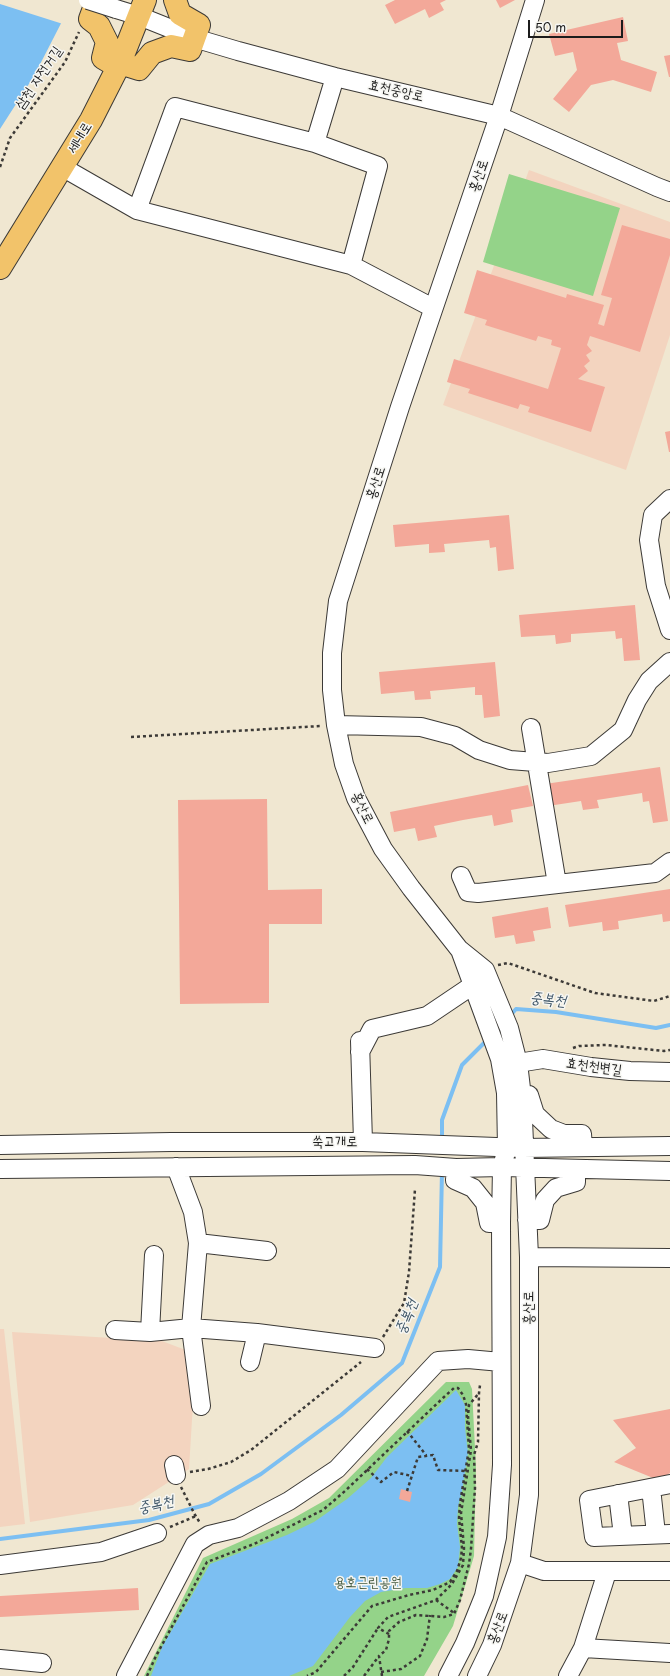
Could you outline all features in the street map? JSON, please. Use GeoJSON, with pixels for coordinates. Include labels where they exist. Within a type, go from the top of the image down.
{"type":"FeatureCollection","features":[{"type":"Feature","properties":{"kind":"main road"},"geometry":{"type":"LineString","coordinates":[[100,3],[90,19],[99,26],[107,42],[103,58],[119,65],[139,69],[152,53],[171,46],[190,50],[199,25],[180,14],[175,0]]}},
{"type":"Feature","properties":{"kind":"main road","name":"세내로"},"geometry":{"type":"LineString","coordinates":[[0,268],[91,120],[119,65],[142,8]]}},
{"type":"Feature","properties":{"kind":"street","name":"홍산로"},"geometry":{"type":"LineString","coordinates":[[448,1676],[465,1643],[484,1596],[497,1538],[502,1465],[500,1223],[502,1168],[515,1148],[522,1097],[511,1057],[488,1000],[485,970],[459,949],[411,888],[383,849],[356,798],[344,764],[336,725],[332,690],[332,652],[338,601],[400,407],[499,116],[535,0]]}},
{"type":"Feature","properties":{"kind":"street","name":"효천중앙로"},"geometry":{"type":"LineString","coordinates":[[100,3],[142,8],[194,38],[335,77],[499,116],[670,192]]}},
{"type":"Feature","properties":{"kind":"street"},"geometry":{"type":"LineString","coordinates":[[315,143],[335,77]]}},
{"type":"Feature","properties":{"kind":"street"},"geometry":{"type":"LineString","coordinates":[[137,210],[175,107],[315,143],[378,166],[351,265]]}},
{"type":"Feature","properties":{"kind":"street"},"geometry":{"type":"LineString","coordinates":[[62,167],[137,210],[351,265],[433,308]]}},
{"type":"Feature","properties":{"kind":"street"},"geometry":{"type":"LineString","coordinates":[[670,499],[653,515],[649,540],[656,586],[670,630]]}},
{"type":"Feature","properties":{"kind":"street"},"geometry":{"type":"LineString","coordinates":[[336,725],[421,727],[455,736],[479,750],[510,760],[548,763],[591,756],[623,730],[649,681],[670,662]]}},
{"type":"Feature","properties":{"kind":"street"},"geometry":{"type":"LineString","coordinates":[[531,728],[557,884]]}},
{"type":"Feature","properties":{"kind":"street"},"geometry":{"type":"LineString","coordinates":[[461,876],[468,892],[478,893],[655,873],[670,862]]}},
{"type":"Feature","properties":{"kind":"street","name":"홍산로"},"geometry":{"type":"LineString","coordinates":[[459,949],[473,985],[488,1000]]}},
{"type":"Feature","properties":{"kind":"street"},"geometry":{"type":"LineString","coordinates":[[360,1052],[372,1029],[427,1016],[473,985]]}},
{"type":"Feature","properties":{"kind":"street"},"geometry":{"type":"LineString","coordinates":[[361,1027],[360,1052],[363,1142]]}},
{"type":"Feature","properties":{"kind":"street","name":"홍산로"},"geometry":{"type":"LineString","coordinates":[[477,1676],[492,1645],[520,1563],[529,1495],[529,1257],[524,1168],[515,1148],[506,1093],[511,1057]]}},
{"type":"Feature","properties":{"kind":"street","name":"효천천변길"},"geometry":{"type":"LineString","coordinates":[[511,1057],[543,1059],[591,1067],[630,1071],[670,1072]]}},
{"type":"Feature","properties":{"kind":"street"},"geometry":{"type":"LineString","coordinates":[[522,1097],[529,1095],[535,1114],[551,1130],[564,1134],[582,1134],[583,1147]]}},
{"type":"Feature","properties":{"kind":"street","name":"쑥고개로"},"geometry":{"type":"LineString","coordinates":[[0,1145],[171,1142],[363,1142],[515,1148],[670,1146]]}},
{"type":"Feature","properties":{"kind":"street","name":"쑥고개로"},"geometry":{"type":"LineString","coordinates":[[0,1169],[415,1165],[462,1173],[502,1168],[670,1171]]}},
{"type":"Feature","properties":{"kind":"street"},"geometry":{"type":"LineString","coordinates":[[176,1167],[193,1212],[198,1243],[191,1328],[201,1406]]}},
{"type":"Feature","properties":{"kind":"street"},"geometry":{"type":"LineString","coordinates":[[527,1220],[540,1220],[545,1200],[556,1188],[576,1182],[576,1170]]}},
{"type":"Feature","properties":{"kind":"street"},"geometry":{"type":"LineString","coordinates":[[462,1173],[485,1203],[489,1223],[500,1223]]}},
{"type":"Feature","properties":{"kind":"street"},"geometry":{"type":"LineString","coordinates":[[198,1243],[267,1251]]}},
{"type":"Feature","properties":{"kind":"street"},"geometry":{"type":"LineString","coordinates":[[150,1332],[154,1255]]}},
{"type":"Feature","properties":{"kind":"street"},"geometry":{"type":"LineString","coordinates":[[529,1257],[670,1258]]}},
{"type":"Feature","properties":{"kind":"street"},"geometry":{"type":"LineString","coordinates":[[115,1330],[150,1332],[191,1328],[376,1348]]}},
{"type":"Feature","properties":{"kind":"street"},"geometry":{"type":"LineString","coordinates":[[250,1362],[257,1334]]}},
{"type":"Feature","properties":{"kind":"street"},"geometry":{"type":"LineString","coordinates":[[126,1676],[195,1544],[209,1535],[238,1528],[289,1501],[337,1469],[438,1361],[468,1359],[501,1362]]}},
{"type":"Feature","properties":{"kind":"street"},"geometry":{"type":"LineString","coordinates":[[651,1488],[663,1534],[594,1537],[589,1500],[670,1484]]}},
{"type":"Feature","properties":{"kind":"street"},"geometry":{"type":"LineString","coordinates":[[618,1494],[623,1536]]}},
{"type":"Feature","properties":{"kind":"street"},"geometry":{"type":"LineString","coordinates":[[0,1565],[101,1552],[157,1533]]}},
{"type":"Feature","properties":{"kind":"street"},"geometry":{"type":"LineString","coordinates":[[520,1563],[544,1571],[670,1571]]}},
{"type":"Feature","properties":{"kind":"street"},"geometry":{"type":"LineString","coordinates":[[568,1676],[583,1648],[607,1572]]}},
{"type":"Feature","properties":{"kind":"street"},"geometry":{"type":"LineString","coordinates":[[583,1648],[670,1652]]}},
{"type":"Feature","properties":{"kind":"street"},"geometry":{"type":"LineString","coordinates":[[0,1659],[42,1663]]}},
{"type":"Feature","properties":{"kind":"path","name":"삼천 자전거길"},"geometry":{"type":"LineString","coordinates":[[0,167],[10,138],[65,62],[81,27]]}},
{"type":"Feature","properties":{"kind":"path"},"geometry":{"type":"LineString","coordinates":[[131,737],[336,725]]}},
{"type":"Feature","properties":{"kind":"path"},"geometry":{"type":"LineString","coordinates":[[485,970],[508,963],[595,993],[654,1001],[670,996]]}},
{"type":"Feature","properties":{"kind":"path"},"geometry":{"type":"LineString","coordinates":[[572,1049],[578,1046],[606,1045],[664,1051],[670,1050]]}},
{"type":"Feature","properties":{"kind":"path"},"geometry":{"type":"LineString","coordinates":[[157,1533],[195,1514],[175,1471],[208,1469],[231,1462],[251,1450],[376,1348],[404,1303],[409,1272],[415,1189]]}},
{"type":"Feature","properties":{"kind":"path"},"geometry":{"type":"LineString","coordinates":[[454,1614],[460,1600],[469,1564],[475,1488],[474,1455],[478,1442],[478,1393],[480,1386]]}},
{"type":"Feature","properties":{"kind":"path"},"geometry":{"type":"LineString","coordinates":[[147,1676],[156,1656],[207,1562],[254,1544],[323,1510],[454,1388],[458,1388],[463,1394],[466,1404],[469,1449],[460,1503],[459,1518],[462,1548],[457,1571],[450,1582],[433,1590],[409,1595],[372,1606],[316,1672],[307,1676]]}},
{"type":"Feature","properties":{"kind":"path"},"geometry":{"type":"LineString","coordinates":[[344,1676],[353,1667],[378,1628],[388,1617],[436,1600],[452,1584],[463,1565],[464,1548],[461,1513],[471,1450],[468,1416],[469,1405],[478,1393]]}},
{"type":"Feature","properties":{"kind":"path"},"geometry":{"type":"LineString","coordinates":[[408,1431],[426,1456]]}},
{"type":"Feature","properties":{"kind":"path"},"geometry":{"type":"LineString","coordinates":[[407,1491],[418,1456],[433,1455],[438,1470],[466,1471]]}},
{"type":"Feature","properties":{"kind":"path"},"geometry":{"type":"LineString","coordinates":[[367,1469],[381,1482],[394,1472],[412,1476]]}},
{"type":"Feature","properties":{"kind":"path"},"geometry":{"type":"LineString","coordinates":[[436,1600],[454,1614]]}},
{"type":"Feature","properties":{"kind":"path"},"geometry":{"type":"LineString","coordinates":[[364,1676],[379,1656],[386,1650],[389,1631],[399,1622],[416,1615],[444,1617],[454,1614]]}},
{"type":"Feature","properties":{"kind":"path"},"geometry":{"type":"LineString","coordinates":[[381,1672],[401,1669],[420,1656],[427,1638],[430,1615]]}},
{"type":"Feature","properties":{"kind":"path"},"geometry":{"type":"LineString","coordinates":[[378,1628],[389,1634]]}},
{"type":"Feature","properties":{"kind":"path"},"geometry":{"type":"LineString","coordinates":[[379,1656],[382,1676]]}},
{"type":"Feature","properties":{"kind":"shaded area"},"geometry":{"type":"Polygon","coordinates":[[[529,170],[670,222],[670,335],[626,470],[443,405],[529,170]]]}},
{"type":"Feature","properties":{"kind":"shaded area"},"geometry":{"type":"Polygon","coordinates":[[[0,1329],[4,1329],[25,1524],[0,1527],[0,1329]]]}},
{"type":"Feature","properties":{"kind":"shaded area"},"geometry":{"type":"Polygon","coordinates":[[[12,1332],[162,1341],[196,1354],[189,1469],[133,1505],[30,1522],[12,1332]]]}},
{"type":"Feature","properties":{"kind":"green space"},"geometry":{"type":"Polygon","coordinates":[[[509,174],[620,208],[593,296],[483,262],[509,174]]]}},
{"type":"Feature","properties":{"kind":"green space","name":"용호근린공원"},"geometry":{"type":"Polygon","coordinates":[[[446,1382],[469,1382],[472,1389],[476,1468],[474,1556],[453,1626],[424,1676],[144,1676],[203,1558],[292,1519],[329,1498],[446,1382]]]}},
{"type":"Feature","properties":{"kind":"water"},"geometry":{"type":"Polygon","coordinates":[[[0,0],[73,0],[34,76],[0,129],[0,0]]]}},
{"type":"Feature","properties":{"kind":"water","name":"용호근린공원"},"geometry":{"type":"Polygon","coordinates":[[[456,1390],[465,1405],[465,1428],[468,1453],[458,1507],[457,1524],[460,1547],[458,1567],[450,1579],[427,1588],[406,1588],[381,1592],[365,1601],[350,1617],[313,1666],[289,1676],[151,1676],[162,1647],[210,1564],[287,1535],[314,1522],[347,1499],[371,1478],[387,1457],[456,1390]]]}},
{"type":"Feature","properties":{"kind":"pier"},"geometry":{"type":"Polygon","coordinates":[[[0,0],[75,0],[63,24],[0,4],[0,0]]]}},
{"type":"Feature","properties":{"kind":"building"},"geometry":{"type":"Polygon","coordinates":[[[395,0],[446,0],[440,3],[444,10],[429,18],[425,9],[395,24],[385,5],[395,0]]]}},
{"type":"Feature","properties":{"kind":"building"},"geometry":{"type":"Polygon","coordinates":[[[496,0],[515,0],[500,8],[496,0]]]}},
{"type":"Feature","properties":{"kind":"building"},"geometry":{"type":"Polygon","coordinates":[[[623,17],[628,41],[617,43],[621,60],[657,72],[651,92],[613,80],[591,85],[569,112],[553,99],[577,70],[573,52],[555,56],[549,34],[623,17]]]}},
{"type":"Feature","properties":{"kind":"building"},"geometry":{"type":"Polygon","coordinates":[[[670,55],[670,77],[669,77],[664,56],[670,55]]]}},
{"type":"Feature","properties":{"kind":"building"},"geometry":{"type":"Polygon","coordinates":[[[622,225],[670,239],[670,255],[640,352],[590,336],[587,345],[592,351],[586,355],[590,361],[584,366],[588,371],[578,379],[605,387],[591,432],[528,412],[530,407],[520,404],[518,409],[468,393],[470,389],[447,382],[454,359],[548,389],[561,348],[551,345],[552,340],[538,336],[536,341],[485,325],[487,320],[464,313],[477,270],[566,298],[567,294],[604,305],[598,324],[604,326],[612,298],[601,295],[622,225]]]}},
{"type":"Feature","properties":{"kind":"building"},"geometry":{"type":"Polygon","coordinates":[[[670,431],[670,452],[669,452],[665,432],[670,431]]]}},
{"type":"Feature","properties":{"kind":"building"},"geometry":{"type":"Polygon","coordinates":[[[509,515],[514,569],[498,571],[496,547],[490,548],[489,540],[444,544],[445,552],[429,553],[429,544],[395,547],[393,525],[509,515]]]}},
{"type":"Feature","properties":{"kind":"building"},"geometry":{"type":"Polygon","coordinates":[[[635,605],[640,660],[624,661],[622,638],[616,639],[615,631],[571,634],[571,642],[556,644],[555,635],[521,637],[519,615],[635,605]]]}},
{"type":"Feature","properties":{"kind":"building"},"geometry":{"type":"Polygon","coordinates":[[[495,662],[500,716],[484,718],[482,695],[475,695],[475,687],[430,691],[431,699],[415,700],[414,691],[381,694],[379,672],[495,662]]]}},
{"type":"Feature","properties":{"kind":"building"},"geometry":{"type":"Polygon","coordinates":[[[660,767],[668,821],[653,823],[649,801],[643,802],[642,793],[597,800],[599,808],[583,810],[581,801],[548,806],[545,784],[660,767]]]}},
{"type":"Feature","properties":{"kind":"building"},"geometry":{"type":"Polygon","coordinates":[[[528,785],[533,806],[511,810],[513,822],[494,826],[492,815],[463,820],[434,826],[437,837],[418,841],[415,828],[394,832],[390,812],[528,785]]]}},
{"type":"Feature","properties":{"kind":"building"},"geometry":{"type":"Polygon","coordinates":[[[267,799],[268,890],[322,889],[322,924],[269,924],[269,1003],[180,1004],[178,800],[267,799]]]}},
{"type":"Feature","properties":{"kind":"building"},"geometry":{"type":"Polygon","coordinates":[[[670,889],[670,921],[663,922],[662,914],[618,921],[619,929],[603,931],[602,922],[569,927],[565,905],[670,889]]]}},
{"type":"Feature","properties":{"kind":"building"},"geometry":{"type":"Polygon","coordinates":[[[548,907],[551,928],[533,931],[535,941],[516,944],[514,935],[495,938],[492,917],[548,907]]]}},
{"type":"Feature","properties":{"kind":"building"},"geometry":{"type":"Polygon","coordinates":[[[670,1409],[670,1473],[658,1480],[614,1462],[636,1448],[613,1420],[670,1409]]]}},
{"type":"Feature","properties":{"kind":"building"},"geometry":{"type":"Polygon","coordinates":[[[401,1489],[412,1492],[410,1502],[399,1499],[401,1489]]]}},
{"type":"Feature","properties":{"kind":"building"},"geometry":{"type":"Polygon","coordinates":[[[138,1588],[139,1610],[0,1617],[0,1596],[138,1588]]]}},
{"type":"Feature","properties":{"kind":"waterway","name":"중복천"},"geometry":{"type":"LineString","coordinates":[[509,1017],[516,1009],[556,1012],[656,1028],[670,1025]]}},
{"type":"Feature","properties":{"kind":"waterway","name":"중복천"},"geometry":{"type":"LineString","coordinates":[[442,1140],[442,1120],[462,1065],[488,1039]]}},
{"type":"Feature","properties":{"kind":"waterway","name":"중복천"},"geometry":{"type":"LineString","coordinates":[[0,1539],[149,1520],[209,1504],[261,1474],[341,1415],[402,1363],[440,1267],[442,1171]]}}]}
